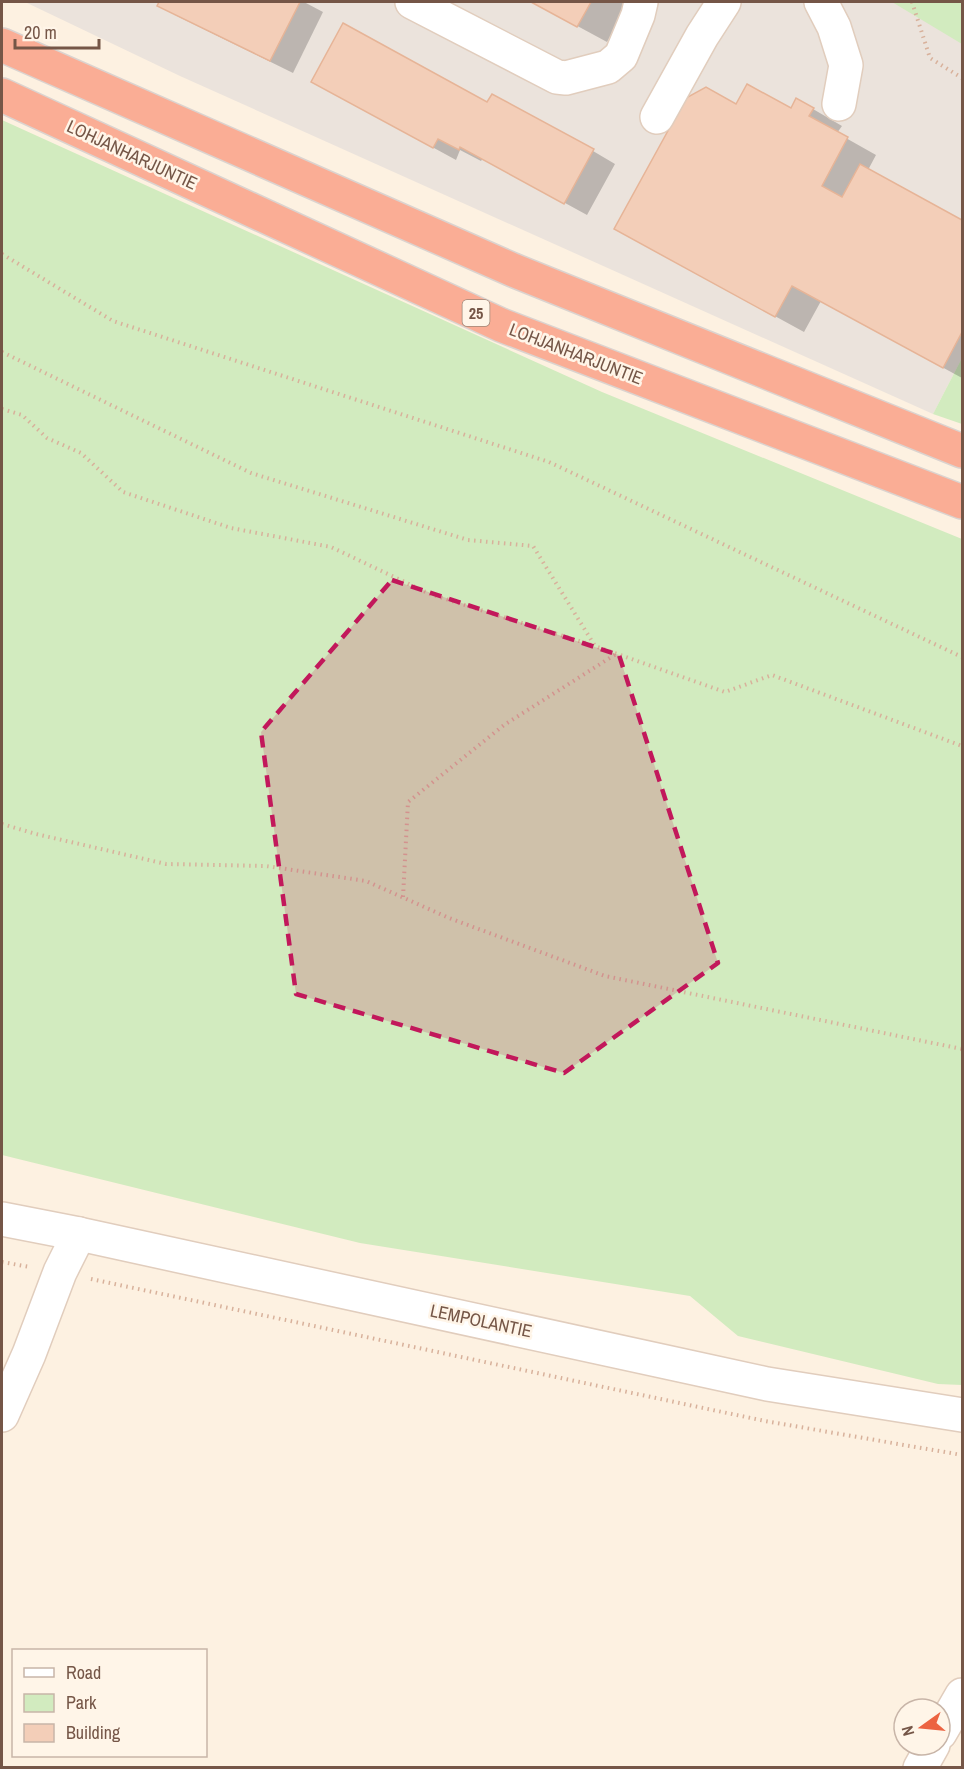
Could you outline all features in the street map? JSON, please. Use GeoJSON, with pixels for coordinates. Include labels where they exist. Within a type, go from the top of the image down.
{"type":"FeatureCollection","features":[{"type":"Feature","properties":{"kind":"highway"},"geometry":{"type":"LineString","coordinates":[[2,45],[513,270],[963,451]]}},
{"type":"Feature","properties":{"kind":"highway","name":"LOHJANHARJUNTIE"},"geometry":{"type":"LineString","coordinates":[[2,95],[501,325],[963,502]]}},
{"type":"Feature","properties":{"kind":"street"},"geometry":{"type":"LineString","coordinates":[[412,2],[556,77],[566,78],[608,67],[621,56],[641,2]]}},
{"type":"Feature","properties":{"kind":"street"},"geometry":{"type":"LineString","coordinates":[[657,117],[702,36],[724,2]]}},
{"type":"Feature","properties":{"kind":"street"},"geometry":{"type":"LineString","coordinates":[[821,2],[834,27],[846,65],[839,104]]}},
{"type":"Feature","properties":{"kind":"street","name":"LEMPOLANTIE"},"geometry":{"type":"LineString","coordinates":[[2,1219],[767,1384],[963,1415]]}},
{"type":"Feature","properties":{"kind":"street"},"geometry":{"type":"LineString","coordinates":[[2,1415],[29,1354],[60,1272],[79,1234]]}},
{"type":"Feature","properties":{"kind":"street"},"geometry":{"type":"LineString","coordinates":[[952,1713],[963,1695]]}},
{"type":"Feature","properties":{"kind":"path"},"geometry":{"type":"LineString","coordinates":[[912,2],[930,58],[963,78]]}},
{"type":"Feature","properties":{"kind":"path"},"geometry":{"type":"LineString","coordinates":[[2,254],[113,321],[549,462],[963,657]]}},
{"type":"Feature","properties":{"kind":"path"},"geometry":{"type":"LineString","coordinates":[[2,352],[251,473],[468,540],[532,546],[596,646]]}},
{"type":"Feature","properties":{"kind":"path"},"geometry":{"type":"LineString","coordinates":[[2,409],[22,415],[46,438],[81,453],[123,492],[231,528],[331,547],[430,594],[596,646],[725,692],[772,675],[963,746]]}},
{"type":"Feature","properties":{"kind":"path"},"geometry":{"type":"LineString","coordinates":[[403,897],[408,802],[504,725],[617,654]]}},
{"type":"Feature","properties":{"kind":"path"},"geometry":{"type":"LineString","coordinates":[[2,824],[166,864],[266,866],[366,881],[449,918],[605,976],[963,1049]]}},
{"type":"Feature","properties":{"kind":"path"},"geometry":{"type":"LineString","coordinates":[[2,1263],[60,1272],[765,1421],[963,1455]]}},
{"type":"Feature","properties":{"kind":"highlighted area"},"geometry":{"type":"Polygon","coordinates":[[[392,580],[619,655],[718,963],[564,1073],[296,994],[261,732],[392,580]]]}},
{"type":"Feature","properties":{"kind":"shaded area"},"geometry":{"type":"Polygon","coordinates":[[[25,2],[895,2],[962,43],[962,358],[933,414],[180,76],[25,2]]]}},
{"type":"Feature","properties":{"kind":"green space"},"geometry":{"type":"Polygon","coordinates":[[[892,2],[962,2],[962,44],[892,2]]]}},
{"type":"Feature","properties":{"kind":"green space"},"geometry":{"type":"Polygon","coordinates":[[[2,120],[602,392],[962,539],[962,1385],[938,1384],[738,1336],[690,1296],[360,1243],[2,1155],[2,120]]]}},
{"type":"Feature","properties":{"kind":"green space"},"geometry":{"type":"Polygon","coordinates":[[[962,358],[962,424],[933,414],[962,358]]]}},
{"type":"Feature","properties":{"kind":"building"},"geometry":{"type":"Polygon","coordinates":[[[159,2],[300,2],[270,61],[157,6],[159,2]]]}},
{"type":"Feature","properties":{"kind":"building"},"geometry":{"type":"Polygon","coordinates":[[[531,2],[591,2],[577,27],[531,2]]]}},
{"type":"Feature","properties":{"kind":"building"},"geometry":{"type":"Polygon","coordinates":[[[343,23],[487,102],[492,94],[594,149],[564,204],[460,147],[459,150],[438,139],[433,148],[311,82],[343,23]]]}},
{"type":"Feature","properties":{"kind":"building"},"geometry":{"type":"Polygon","coordinates":[[[747,84],[791,108],[796,98],[814,108],[809,116],[848,137],[822,186],[842,197],[860,164],[962,220],[962,332],[943,368],[792,286],[775,317],[614,229],[686,98],[706,87],[736,104],[747,84]]]}}]}
